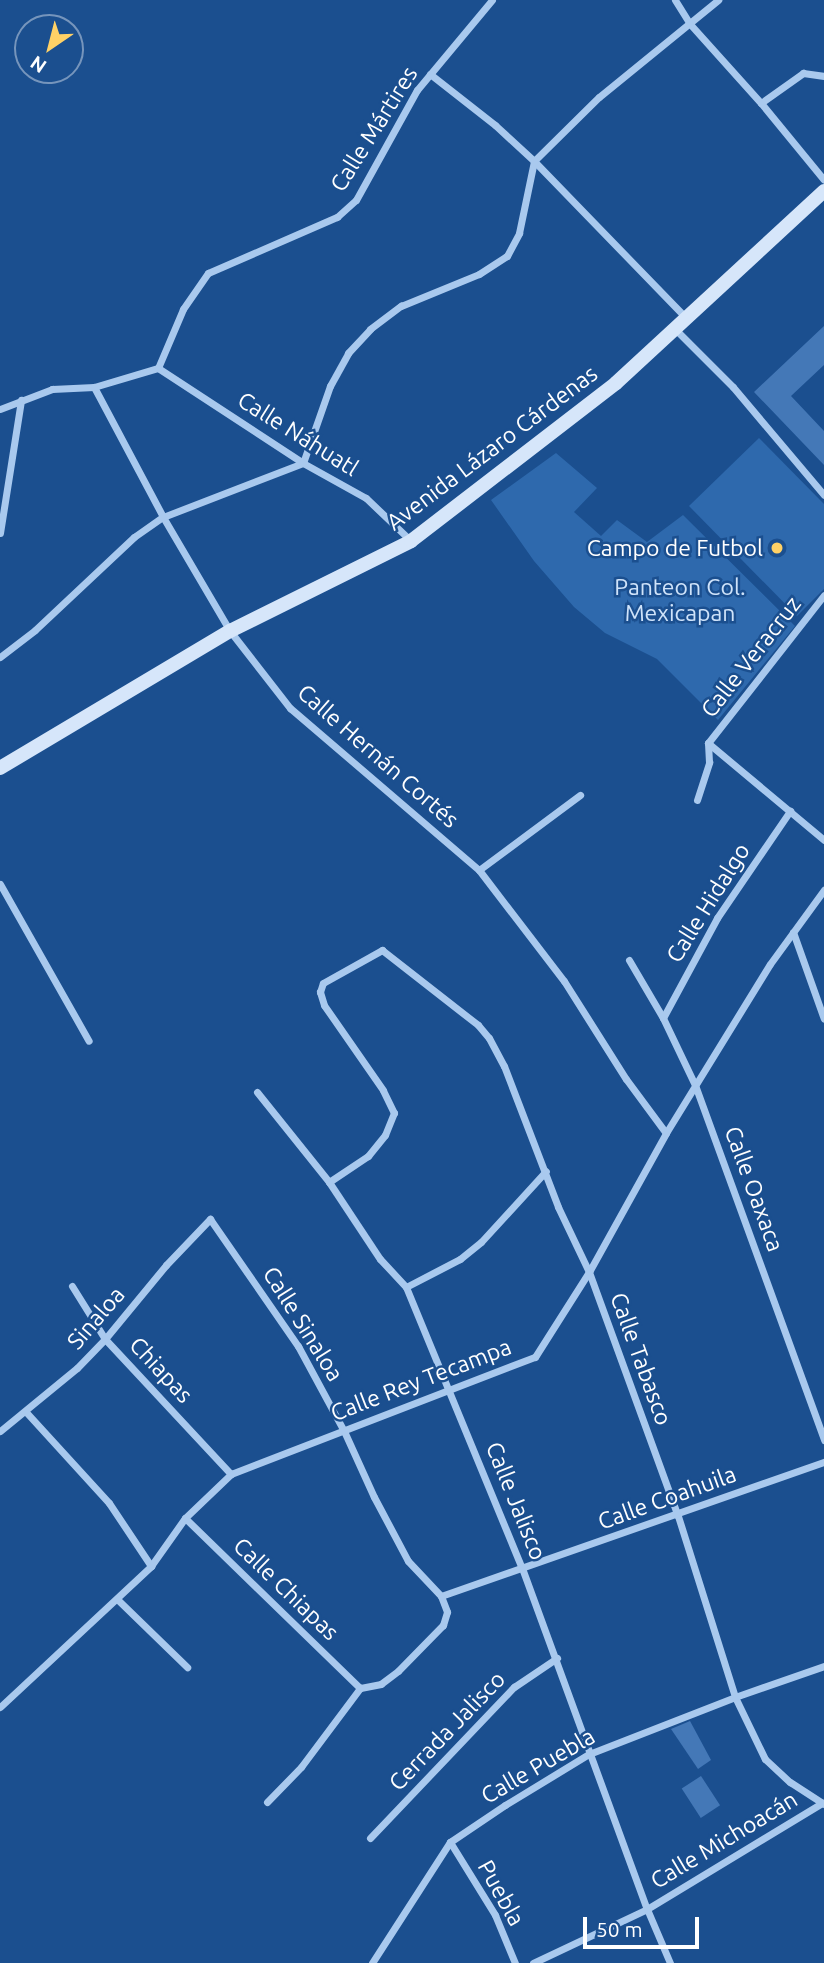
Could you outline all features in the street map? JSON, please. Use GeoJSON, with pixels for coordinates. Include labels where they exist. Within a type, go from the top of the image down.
{"type":"FeatureCollection","features":[{"type":"Feature","properties":{"kind":"main road","name":"Avenida Lázaro Cárdenas"},"geometry":{"type":"LineString","coordinates":[[0,768],[230,631],[411,541],[566,424],[824,191]]}},
{"type":"Feature","properties":{"kind":"street","name":"Calle Mártires"},"geometry":{"type":"LineString","coordinates":[[158,369],[188,300],[208,273],[337,217],[356,200],[395,126],[430,74],[492,0]]}},
{"type":"Feature","properties":{"kind":"street"},"geometry":{"type":"LineString","coordinates":[[676,0],[690,24],[761,103],[824,180]]}},
{"type":"Feature","properties":{"kind":"street"},"geometry":{"type":"LineString","coordinates":[[0,657],[35,630],[134,537],[163,517],[303,463],[330,386],[348,353],[370,329],[401,306],[479,274],[507,256],[515,245],[534,160],[599,97],[718,0]]}},
{"type":"Feature","properties":{"kind":"street"},"geometry":{"type":"LineString","coordinates":[[761,103],[803,73],[824,76]]}},
{"type":"Feature","properties":{"kind":"street"},"geometry":{"type":"LineString","coordinates":[[430,74],[495,125],[534,160],[680,323],[824,495]]}},
{"type":"Feature","properties":{"kind":"street"},"geometry":{"type":"LineString","coordinates":[[0,410],[52,390],[94,387],[158,369]]}},
{"type":"Feature","properties":{"kind":"street","name":"Calle Náhuatl"},"geometry":{"type":"LineString","coordinates":[[158,369],[303,463],[366,498],[411,541]]}},
{"type":"Feature","properties":{"kind":"street","name":"Calle Hernán Cortés"},"geometry":{"type":"LineString","coordinates":[[94,387],[163,517],[230,631],[290,708],[479,870],[564,981],[626,1079],[666,1133]]}},
{"type":"Feature","properties":{"kind":"street"},"geometry":{"type":"LineString","coordinates":[[0,533],[21,400]]}},
{"type":"Feature","properties":{"kind":"street","name":"Calle Veracruz"},"geometry":{"type":"LineString","coordinates":[[708,743],[824,595]]}},
{"type":"Feature","properties":{"kind":"street"},"geometry":{"type":"LineString","coordinates":[[697,800],[709,762],[708,743]]}},
{"type":"Feature","properties":{"kind":"street"},"geometry":{"type":"LineString","coordinates":[[708,743],[824,840]]}},
{"type":"Feature","properties":{"kind":"street"},"geometry":{"type":"LineString","coordinates":[[479,870],[580,795]]}},
{"type":"Feature","properties":{"kind":"street","name":"Calle Hidalgo"},"geometry":{"type":"LineString","coordinates":[[663,1018],[717,918],[790,811]]}},
{"type":"Feature","properties":{"kind":"street"},"geometry":{"type":"LineString","coordinates":[[0,884],[89,1041]]}},
{"type":"Feature","properties":{"kind":"street","name":"Calle Rey Tecampa"},"geometry":{"type":"LineString","coordinates":[[0,1707],[151,1566],[185,1518],[231,1474],[535,1357],[589,1272],[695,1085],[793,932],[824,890]]}},
{"type":"Feature","properties":{"kind":"street"},"geometry":{"type":"LineString","coordinates":[[793,932],[824,1019]]}},
{"type":"Feature","properties":{"kind":"street","name":"Calle Tabasco"},"geometry":{"type":"LineString","coordinates":[[329,1182],[368,1156],[386,1135],[394,1113],[383,1090],[324,1005],[320,992],[323,983],[382,950],[478,1025],[489,1038],[504,1066],[558,1207],[589,1272],[678,1516],[735,1697],[765,1759],[790,1782],[823,1804]]}},
{"type":"Feature","properties":{"kind":"street","name":"Calle Oaxaca"},"geometry":{"type":"LineString","coordinates":[[629,960],[663,1018],[695,1085],[824,1440]]}},
{"type":"Feature","properties":{"kind":"street","name":"Calle Jalisco"},"geometry":{"type":"LineString","coordinates":[[257,1092],[329,1182],[380,1259],[406,1287],[522,1567],[557,1658],[589,1754],[670,1963]]}},
{"type":"Feature","properties":{"kind":"street"},"geometry":{"type":"LineString","coordinates":[[406,1287],[460,1259],[481,1242],[546,1171]]}},
{"type":"Feature","properties":{"kind":"street","name":"Sinaloa"},"geometry":{"type":"LineString","coordinates":[[0,1431],[26,1412],[105,1339],[166,1265],[210,1219]]}},
{"type":"Feature","properties":{"kind":"street","name":"Calle Sinaloa"},"geometry":{"type":"LineString","coordinates":[[210,1219],[298,1346],[344,1431],[374,1497],[408,1561],[441,1596]]}},
{"type":"Feature","properties":{"kind":"street","name":"Chiapas"},"geometry":{"type":"LineString","coordinates":[[72,1286],[105,1339],[231,1474]]}},
{"type":"Feature","properties":{"kind":"street"},"geometry":{"type":"LineString","coordinates":[[26,1412],[109,1503],[151,1566]]}},
{"type":"Feature","properties":{"kind":"street","name":"Calle Coahuila"},"geometry":{"type":"LineString","coordinates":[[522,1567],[678,1516],[824,1462]]}},
{"type":"Feature","properties":{"kind":"street","name":"Calle Chiapas"},"geometry":{"type":"LineString","coordinates":[[185,1518],[360,1688]]}},
{"type":"Feature","properties":{"kind":"street"},"geometry":{"type":"LineString","coordinates":[[267,1802],[301,1767],[360,1688],[381,1684],[443,1625],[447,1612],[441,1596],[522,1567]]}},
{"type":"Feature","properties":{"kind":"street"},"geometry":{"type":"LineString","coordinates":[[117,1599],[187,1667]]}},
{"type":"Feature","properties":{"kind":"street","name":"Cerrada Jalisco"},"geometry":{"type":"LineString","coordinates":[[370,1838],[514,1687],[557,1658]]}},
{"type":"Feature","properties":{"kind":"street","name":"Calle Puebla"},"geometry":{"type":"LineString","coordinates":[[372,1963],[450,1842],[505,1805],[589,1754],[735,1697],[824,1667]]}},
{"type":"Feature","properties":{"kind":"street","name":"Calle Michoacán"},"geometry":{"type":"LineString","coordinates":[[533,1963],[647,1909],[823,1804]]}},
{"type":"Feature","properties":{"kind":"street","name":"Puebla"},"geometry":{"type":"LineString","coordinates":[[450,1842],[495,1915],[515,1963]]}},
{"type":"Feature","properties":{"kind":"green space","name":"Campo de Futbol"},"geometry":{"type":"Polygon","coordinates":[[[759,438],[824,504],[824,589],[797,616],[689,506],[759,438]]]}},
{"type":"Feature","properties":{"kind":"green space","name":"Panteon Col. Mexicapan"},"geometry":{"type":"Polygon","coordinates":[[[556,453],[597,488],[574,512],[601,536],[617,520],[647,542],[683,515],[795,626],[718,720],[657,659],[605,633],[574,607],[534,561],[491,500],[556,453]]]}},
{"type":"Feature","properties":{"kind":"building"},"geometry":{"type":"Polygon","coordinates":[[[824,326],[824,365],[791,396],[824,431],[824,465],[754,392],[824,326]]]}},
{"type":"Feature","properties":{"kind":"building"},"geometry":{"type":"Polygon","coordinates":[[[690,1721],[711,1760],[698,1769],[671,1729],[690,1721]]]}},
{"type":"Feature","properties":{"kind":"building"},"geometry":{"type":"Polygon","coordinates":[[[701,1776],[720,1805],[701,1818],[682,1789],[701,1776]]]}},
{"type":"Feature","properties":{"kind":"place","name":"Campo de Futbol"},"geometry":{"type":"Point","coordinates":[777,548]}}]}
